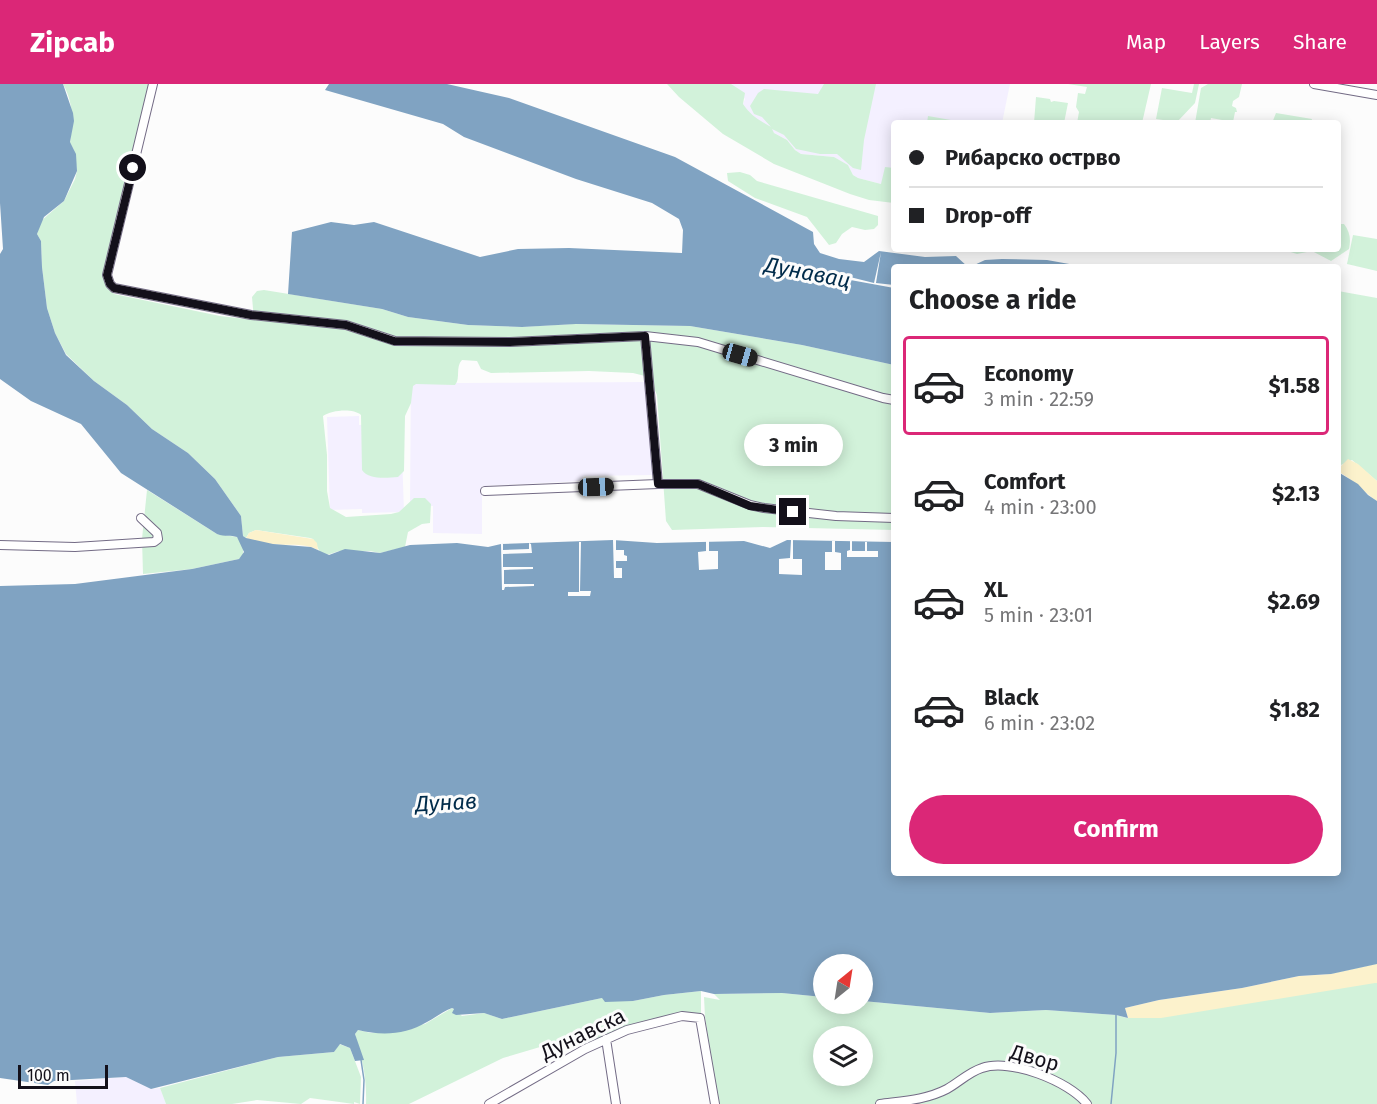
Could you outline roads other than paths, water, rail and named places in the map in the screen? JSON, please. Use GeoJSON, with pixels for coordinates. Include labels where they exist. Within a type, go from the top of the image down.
{"type":"FeatureCollection","features":[{"type":"Feature","properties":{"kind":"street"},"geometry":{"type":"LineString","coordinates":[[153,84],[107,275],[114,288],[251,315],[346,325],[394,341],[510,342],[645,336],[698,342],[891,399]]}},
{"type":"Feature","properties":{"kind":"street"},"geometry":{"type":"LineString","coordinates":[[1314,84],[1377,95]]}},
{"type":"Feature","properties":{"kind":"street"},"geometry":{"type":"LineString","coordinates":[[645,336],[658,484]]}},
{"type":"Feature","properties":{"kind":"street"},"geometry":{"type":"LineString","coordinates":[[485,491],[698,484],[750,506],[836,516],[891,518]]}},
{"type":"Feature","properties":{"kind":"street"},"geometry":{"type":"LineString","coordinates":[[0,545],[75,547],[154,542],[158,539],[157,533],[141,518]]}},
{"type":"Feature","properties":{"kind":"street","name":"Дунавска"},"geometry":{"type":"LineString","coordinates":[[489,1104],[606,1039],[627,1030],[682,1016],[700,1018],[715,1104]]}},
{"type":"Feature","properties":{"kind":"street"},"geometry":{"type":"LineString","coordinates":[[606,1039],[616,1104]]}},
{"type":"Feature","properties":{"kind":"street","name":"Двор"},"geometry":{"type":"LineString","coordinates":[[880,1104],[935,1095],[980,1068],[996,1065],[1029,1072],[1055,1081],[1077,1093],[1087,1104]]}},
{"type":"Feature","properties":{"kind":"water","name":"Дунав"},"geometry":{"type":"Polygon","coordinates":[[[0,84],[63,84],[73,113],[74,121],[70,142],[76,154],[77,171],[64,201],[44,217],[37,234],[41,241],[47,308],[55,333],[66,355],[94,381],[127,405],[152,429],[188,453],[215,479],[241,516],[243,536],[246,538],[273,544],[311,547],[329,555],[345,549],[380,553],[410,545],[457,543],[488,547],[501,544],[613,540],[657,543],[744,541],[770,548],[787,540],[891,542],[891,876],[1341,876],[1341,474],[1358,484],[1377,501],[1377,964],[1331,974],[1299,976],[1242,988],[1159,1000],[1125,1008],[1128,1018],[1116,1015],[1046,1010],[990,1013],[873,1002],[873,954],[813,954],[813,996],[782,993],[714,994],[701,991],[633,1001],[605,1002],[602,998],[502,1019],[484,1013],[456,1015],[452,1013],[454,1009],[452,1008],[419,1026],[402,1032],[385,1034],[358,1030],[355,1034],[364,1060],[355,1061],[350,1048],[340,1044],[334,1052],[278,1057],[151,1089],[126,1077],[54,1081],[48,1085],[0,1078],[0,586],[75,584],[192,569],[239,559],[244,552],[237,537],[217,534],[121,473],[81,424],[31,401],[0,379],[0,254],[3,249],[0,203],[0,84]]]}},
{"type":"Feature","properties":{"kind":"water","name":"Дунавац"},"geometry":{"type":"Polygon","coordinates":[[[329,84],[447,84],[509,98],[675,157],[813,232],[814,244],[820,253],[839,259],[864,262],[879,251],[925,257],[956,256],[965,264],[891,264],[891,364],[802,345],[690,326],[468,325],[408,317],[382,309],[288,294],[292,232],[331,222],[354,225],[374,222],[480,257],[518,249],[569,248],[682,253],[683,230],[679,219],[652,203],[576,179],[464,137],[443,124],[325,90],[329,84]]]}},
{"type":"Feature","properties":{"kind":"water"},"geometry":{"type":"Polygon","coordinates":[[[985,260],[1047,260],[1069,264],[976,264],[985,260]]]}},
{"type":"Feature","properties":{"kind":"waterway"},"geometry":{"type":"LineString","coordinates":[[1111,1104],[1116,1053],[1116,1015]]}},
{"type":"Feature","properties":{"kind":"waterway"},"geometry":{"type":"LineString","coordinates":[[361,1060],[364,1080],[363,1104]]}}]}
